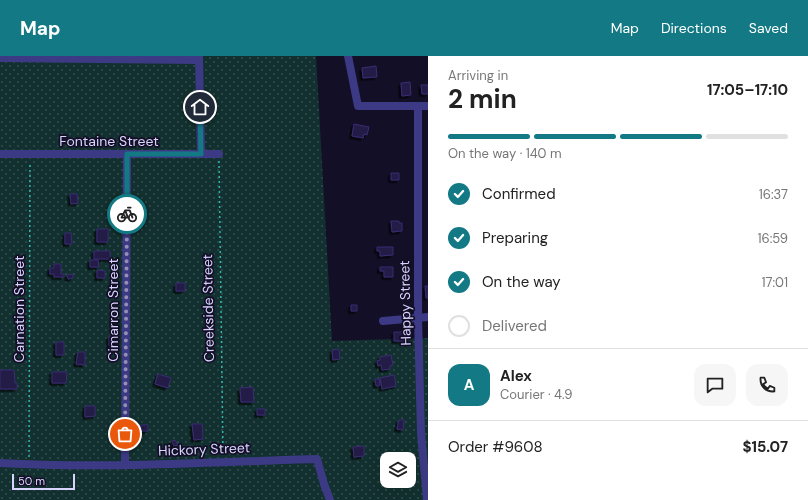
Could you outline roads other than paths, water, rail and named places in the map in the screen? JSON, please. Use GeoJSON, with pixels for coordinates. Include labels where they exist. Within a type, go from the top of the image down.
{"type":"FeatureCollection","features":[{"type":"Feature","properties":{"kind":"street"},"geometry":{"type":"LineString","coordinates":[[348,56],[358,106],[428,106]]}},
{"type":"Feature","properties":{"kind":"street"},"geometry":{"type":"LineString","coordinates":[[0,58],[199,58],[201,154]]}},
{"type":"Feature","properties":{"kind":"street","name":"Happy Street"},"geometry":{"type":"LineString","coordinates":[[418,106],[418,318],[421,433],[427,500]]}},
{"type":"Feature","properties":{"kind":"street","name":"Fontaine Street"},"geometry":{"type":"LineString","coordinates":[[0,154],[219,154]]}},
{"type":"Feature","properties":{"kind":"street","name":"Cimarron Street"},"geometry":{"type":"LineString","coordinates":[[125,466],[127,154]]}},
{"type":"Feature","properties":{"kind":"street"},"geometry":{"type":"LineString","coordinates":[[383,321],[428,317]]}},
{"type":"Feature","properties":{"kind":"street","name":"Hickory Street"},"geometry":{"type":"LineString","coordinates":[[0,463],[29,465],[125,466],[223,461],[317,459],[330,500]]}}]}
